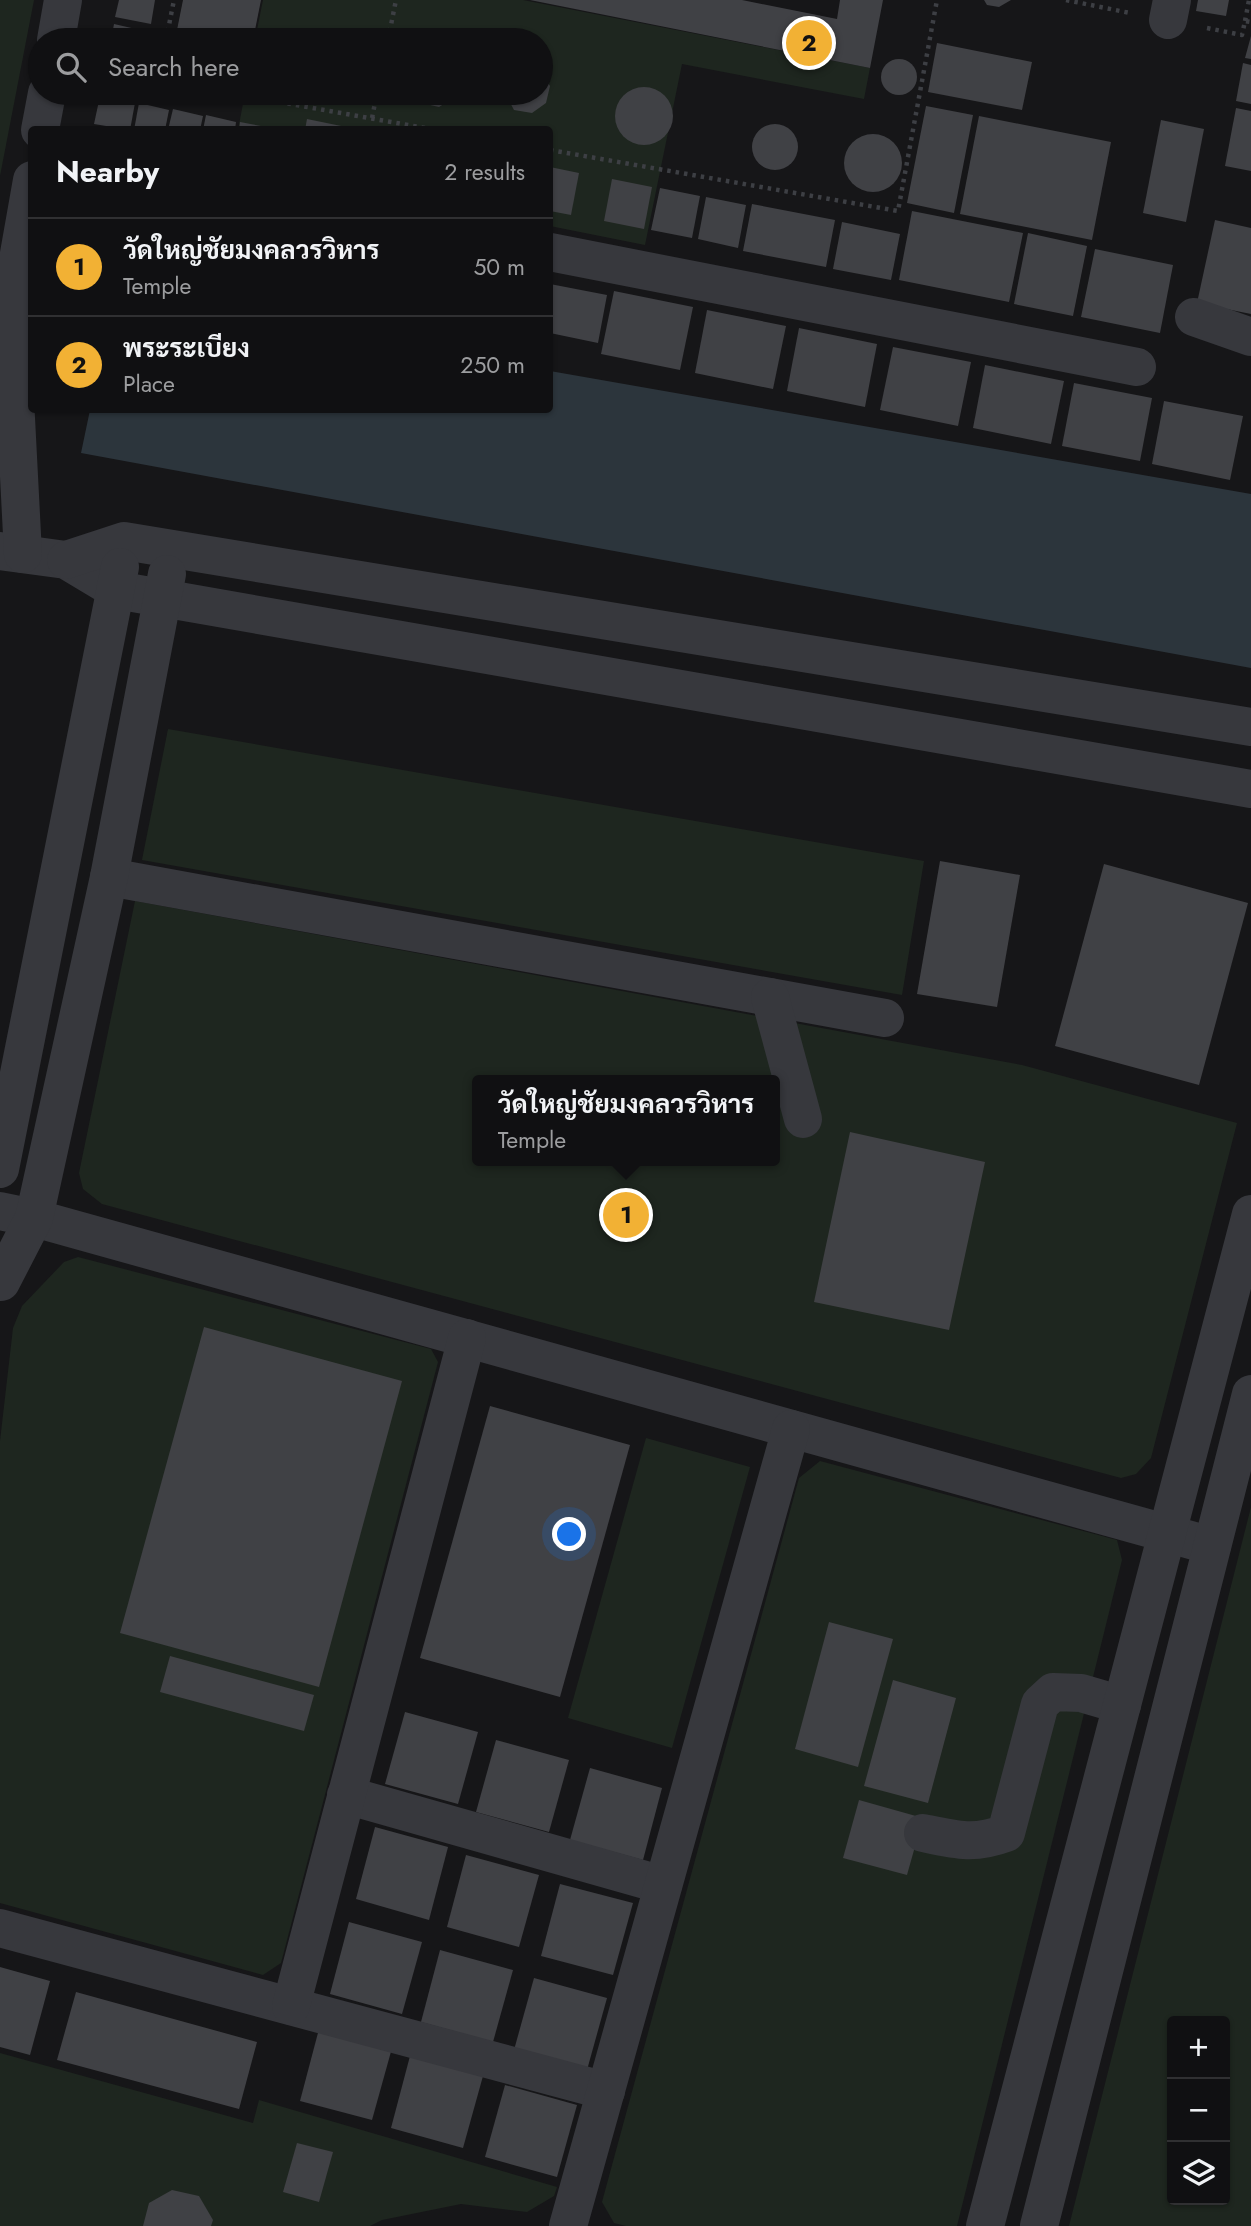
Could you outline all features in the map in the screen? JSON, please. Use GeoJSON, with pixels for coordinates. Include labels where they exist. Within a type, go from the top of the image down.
{"type":"FeatureCollection","features":[{"type":"Feature","properties":{"kind":"lane"},"geometry":{"type":"LineString","coordinates":[[58,28],[63,0]]}},
{"type":"Feature","properties":{"kind":"lane"},"geometry":{"type":"LineString","coordinates":[[41,126],[45,105]]}},
{"type":"Feature","properties":{"kind":"lane"},"geometry":{"type":"LineString","coordinates":[[28,201],[13,282],[11,321],[11,552],[66,560],[116,590],[1251,789]]}},
{"type":"Feature","properties":{"kind":"lane"},"geometry":{"type":"LineString","coordinates":[[553,253],[1137,367]]}},
{"type":"Feature","properties":{"kind":"lane"},"geometry":{"type":"LineString","coordinates":[[1194,317],[1251,337]]}},
{"type":"Feature","properties":{"kind":"lane"},"geometry":{"type":"LineString","coordinates":[[66,560],[124,541],[1251,727]]}},
{"type":"Feature","properties":{"kind":"lane"},"geometry":{"type":"LineString","coordinates":[[0,1169],[124,541]]}},
{"type":"Feature","properties":{"kind":"lane"},"geometry":{"type":"LineString","coordinates":[[0,1282],[109,877],[172,549]]}},
{"type":"Feature","properties":{"kind":"lane"},"geometry":{"type":"LineString","coordinates":[[109,877],[885,1018]]}},
{"type":"Feature","properties":{"kind":"lane"},"geometry":{"type":"LineString","coordinates":[[770,997],[803,1119]]}},
{"type":"Feature","properties":{"kind":"lane"},"geometry":{"type":"LineString","coordinates":[[985,2226],[1167,1533],[1245,1259],[1251,1214]]}},
{"type":"Feature","properties":{"kind":"lane"},"geometry":{"type":"LineString","coordinates":[[17,1215],[1212,1546]]}},
{"type":"Feature","properties":{"kind":"lane"},"geometry":{"type":"LineString","coordinates":[[291,2006],[467,1339]]}},
{"type":"Feature","properties":{"kind":"lane"},"geometry":{"type":"LineString","coordinates":[[1039,2226],[1251,1394]]}},
{"type":"Feature","properties":{"kind":"lane"},"geometry":{"type":"LineString","coordinates":[[568,2226],[791,1429]]}},
{"type":"Feature","properties":{"kind":"lane"},"geometry":{"type":"LineString","coordinates":[[923,1833],[963,1841],[984,1841],[1006,1833],[1040,1704],[1053,1692],[1081,1693],[1122,1705]]}},
{"type":"Feature","properties":{"kind":"lane"},"geometry":{"type":"LineString","coordinates":[[346,1796],[663,1885]]}},
{"type":"Feature","properties":{"kind":"lane"},"geometry":{"type":"LineString","coordinates":[[0,1928],[606,2091]]}},
{"type":"Feature","properties":{"kind":"path"},"geometry":{"type":"LineString","coordinates":[[168,28],[174,0]]}},
{"type":"Feature","properties":{"kind":"path"},"geometry":{"type":"LineString","coordinates":[[390,28],[396,0]]}},
{"type":"Feature","properties":{"kind":"path"},"geometry":{"type":"LineString","coordinates":[[553,151],[898,211],[937,0]]}},
{"type":"Feature","properties":{"kind":"path"},"geometry":{"type":"LineString","coordinates":[[1066,0],[1170,10],[1242,35],[1248,22],[1249,0]]}},
{"type":"Feature","properties":{"kind":"path"},"geometry":{"type":"LineString","coordinates":[[298,105],[415,126]]}},
{"type":"Feature","properties":{"kind":"path"},"geometry":{"type":"LineString","coordinates":[[372,118],[375,105]]}},
{"type":"Feature","properties":{"kind":"shaded area"},"geometry":{"type":"Polygon","coordinates":[[[0,0],[34,0],[28,28],[0,176],[0,0]]]}},
{"type":"Feature","properties":{"kind":"shaded area"},"geometry":{"type":"Polygon","coordinates":[[[263,0],[523,0],[870,68],[864,99],[682,64],[645,245],[553,227],[553,126],[239,126],[243,105],[553,105],[553,28],[257,28],[263,0]]]}},
{"type":"Feature","properties":{"kind":"shaded area"},"geometry":{"type":"Polygon","coordinates":[[[553,372],[1251,494],[1251,668],[81,453],[89,413],[553,413],[553,372]]]}},
{"type":"Feature","properties":{"kind":"shaded area"},"geometry":{"type":"Polygon","coordinates":[[[168,729],[924,861],[902,995],[142,860],[168,729]]]}},
{"type":"Feature","properties":{"kind":"shaded area"},"geometry":{"type":"Polygon","coordinates":[[[135,901],[1022,1065],[1237,1123],[1151,1458],[1136,1474],[1121,1478],[102,1204],[83,1189],[79,1173],[135,901]]]}},
{"type":"Feature","properties":{"kind":"shaded area"},"geometry":{"type":"Polygon","coordinates":[[[78,1257],[431,1349],[438,1362],[281,1963],[263,1975],[0,1903],[0,1441],[13,1328],[22,1306],[64,1262],[78,1257]]]}},
{"type":"Feature","properties":{"kind":"shaded area"},"geometry":{"type":"Polygon","coordinates":[[[646,1438],[750,1467],[672,1748],[568,1718],[646,1438]]]}},
{"type":"Feature","properties":{"kind":"shaded area"},"geometry":{"type":"Polygon","coordinates":[[[820,1461],[1117,1540],[1122,1560],[957,2226],[626,2226],[614,2223],[602,2202],[799,1478],[820,1461]]]}},
{"type":"Feature","properties":{"kind":"shaded area"},"geometry":{"type":"Polygon","coordinates":[[[1251,1507],[1251,2226],[1069,2226],[1251,1507]]]}},
{"type":"Feature","properties":{"kind":"shaded area"},"geometry":{"type":"Polygon","coordinates":[[[0,2053],[253,2123],[259,2100],[557,2187],[554,2196],[527,2212],[461,2204],[382,2220],[370,2226],[0,2226],[0,2053]]]}},
{"type":"Feature","properties":{"kind":"building"},"geometry":{"type":"Polygon","coordinates":[[[119,0],[155,0],[151,24],[115,17],[119,0]]]}},
{"type":"Feature","properties":{"kind":"building"},"geometry":{"type":"Polygon","coordinates":[[[183,0],[261,0],[255,28],[177,28],[183,0]]]}},
{"type":"Feature","properties":{"kind":"building"},"geometry":{"type":"Polygon","coordinates":[[[530,0],[742,0],[837,19],[840,0],[883,0],[870,68],[530,0]]]}},
{"type":"Feature","properties":{"kind":"building"},"geometry":{"type":"Polygon","coordinates":[[[984,0],[1011,0],[999,7],[987,5],[984,0]]]}},
{"type":"Feature","properties":{"kind":"building"},"geometry":{"type":"Polygon","coordinates":[[[1198,0],[1229,0],[1226,16],[1196,11],[1198,0]]]}},
{"type":"Feature","properties":{"kind":"building"},"geometry":{"type":"Polygon","coordinates":[[[114,24],[132,28],[113,28],[114,24]]]}},
{"type":"Feature","properties":{"kind":"building"},"geometry":{"type":"Polygon","coordinates":[[[1251,36],[1251,59],[1245,58],[1251,36]]]}},
{"type":"Feature","properties":{"kind":"building"},"geometry":{"type":"Polygon","coordinates":[[[937,43],[1032,62],[1022,110],[928,92],[937,43]]]}},
{"type":"Feature","properties":{"kind":"building"},"geometry":{"type":"Polygon","coordinates":[[[899,59],[912,64],[917,77],[912,90],[899,95],[886,90],[881,77],[886,64],[899,59]]]}},
{"type":"Feature","properties":{"kind":"building"},"geometry":{"type":"Polygon","coordinates":[[[1243,63],[1251,65],[1251,104],[1236,101],[1243,63]]]}},
{"type":"Feature","properties":{"kind":"building"},"geometry":{"type":"Polygon","coordinates":[[[644,87],[655,89],[668,100],[673,116],[671,127],[660,140],[644,145],[633,143],[620,132],[615,116],[617,105],[628,92],[644,87]]]}},
{"type":"Feature","properties":{"kind":"building"},"geometry":{"type":"Polygon","coordinates":[[[98,105],[135,105],[131,126],[94,124],[98,105]]]}},
{"type":"Feature","properties":{"kind":"building"},"geometry":{"type":"Polygon","coordinates":[[[139,105],[169,110],[166,126],[135,126],[139,105]]]}},
{"type":"Feature","properties":{"kind":"building"},"geometry":{"type":"Polygon","coordinates":[[[511,105],[543,105],[532,113],[514,110],[511,105]]]}},
{"type":"Feature","properties":{"kind":"building"},"geometry":{"type":"Polygon","coordinates":[[[926,106],[973,115],[954,213],[907,203],[926,106]]]}},
{"type":"Feature","properties":{"kind":"building"},"geometry":{"type":"Polygon","coordinates":[[[1236,108],[1251,111],[1251,171],[1225,166],[1236,108]]]}},
{"type":"Feature","properties":{"kind":"building"},"geometry":{"type":"Polygon","coordinates":[[[173,109],[203,116],[201,126],[169,126],[173,109]]]}},
{"type":"Feature","properties":{"kind":"building"},"geometry":{"type":"Polygon","coordinates":[[[206,115],[236,122],[236,126],[204,126],[206,115]]]}},
{"type":"Feature","properties":{"kind":"building"},"geometry":{"type":"Polygon","coordinates":[[[979,116],[1111,142],[1092,240],[960,214],[979,116]]]}},
{"type":"Feature","properties":{"kind":"building"},"geometry":{"type":"Polygon","coordinates":[[[307,119],[341,126],[306,126],[307,119]]]}},
{"type":"Feature","properties":{"kind":"building"},"geometry":{"type":"Polygon","coordinates":[[[1161,120],[1204,129],[1186,222],[1143,213],[1161,120]]]}},
{"type":"Feature","properties":{"kind":"building"},"geometry":{"type":"Polygon","coordinates":[[[240,122],[261,126],[240,126],[240,122]]]}},
{"type":"Feature","properties":{"kind":"building"},"geometry":{"type":"Polygon","coordinates":[[[775,124],[791,131],[798,147],[791,163],[775,170],[759,163],[752,147],[759,131],[775,124]]]}},
{"type":"Feature","properties":{"kind":"building"},"geometry":{"type":"Polygon","coordinates":[[[873,134],[884,136],[897,147],[902,163],[900,174],[889,187],[873,192],[862,190],[849,179],[844,163],[846,152],[857,139],[873,134]]]}},
{"type":"Feature","properties":{"kind":"building"},"geometry":{"type":"Polygon","coordinates":[[[553,168],[579,173],[571,215],[553,212],[553,168]]]}},
{"type":"Feature","properties":{"kind":"building"},"geometry":{"type":"Polygon","coordinates":[[[612,179],[652,187],[644,229],[604,221],[612,179]]]}},
{"type":"Feature","properties":{"kind":"building"},"geometry":{"type":"Polygon","coordinates":[[[660,188],[700,196],[692,238],[651,230],[660,188]]]}},
{"type":"Feature","properties":{"kind":"building"},"geometry":{"type":"Polygon","coordinates":[[[706,197],[746,205],[738,248],[698,239],[706,197]]]}},
{"type":"Feature","properties":{"kind":"building"},"geometry":{"type":"Polygon","coordinates":[[[752,204],[835,220],[826,267],[743,251],[752,204]]]}},
{"type":"Feature","properties":{"kind":"building"},"geometry":{"type":"Polygon","coordinates":[[[912,211],[1023,233],[1009,302],[899,280],[912,211]]]}},
{"type":"Feature","properties":{"kind":"building"},"geometry":{"type":"Polygon","coordinates":[[[1215,220],[1251,228],[1251,314],[1197,303],[1215,220]]]}},
{"type":"Feature","properties":{"kind":"building"},"geometry":{"type":"Polygon","coordinates":[[[842,222],[900,234],[891,280],[833,269],[842,222]]]}},
{"type":"Feature","properties":{"kind":"building"},"geometry":{"type":"Polygon","coordinates":[[[1028,233],[1087,246],[1073,316],[1014,304],[1028,233]]]}},
{"type":"Feature","properties":{"kind":"building"},"geometry":{"type":"Polygon","coordinates":[[[1095,249],[1173,265],[1160,333],[1081,317],[1095,249]]]}},
{"type":"Feature","properties":{"kind":"building"},"geometry":{"type":"Polygon","coordinates":[[[553,285],[607,295],[598,343],[553,334],[553,285]]]}},
{"type":"Feature","properties":{"kind":"building"},"geometry":{"type":"Polygon","coordinates":[[[614,291],[693,307],[680,370],[601,354],[614,291]]]}},
{"type":"Feature","properties":{"kind":"building"},"geometry":{"type":"Polygon","coordinates":[[[707,310],[786,326],[773,389],[695,373],[707,310]]]}},
{"type":"Feature","properties":{"kind":"building"},"geometry":{"type":"Polygon","coordinates":[[[799,328],[877,344],[865,407],[787,391],[799,328]]]}},
{"type":"Feature","properties":{"kind":"building"},"geometry":{"type":"Polygon","coordinates":[[[893,347],[971,362],[958,426],[880,410],[893,347]]]}},
{"type":"Feature","properties":{"kind":"building"},"geometry":{"type":"Polygon","coordinates":[[[985,365],[1064,381],[1051,444],[973,428],[985,365]]]}},
{"type":"Feature","properties":{"kind":"building"},"geometry":{"type":"Polygon","coordinates":[[[1074,383],[1152,398],[1140,461],[1062,446],[1074,383]]]}},
{"type":"Feature","properties":{"kind":"building"},"geometry":{"type":"Polygon","coordinates":[[[1164,401],[1243,416],[1230,480],[1152,464],[1164,401]]]}},
{"type":"Feature","properties":{"kind":"building"},"geometry":{"type":"Polygon","coordinates":[[[940,861],[1020,875],[997,1007],[917,994],[940,861]]]}},
{"type":"Feature","properties":{"kind":"building"},"geometry":{"type":"Polygon","coordinates":[[[1104,864],[1248,903],[1199,1085],[1055,1046],[1104,864]]]}},
{"type":"Feature","properties":{"kind":"building"},"geometry":{"type":"Polygon","coordinates":[[[850,1132],[985,1162],[949,1330],[814,1302],[850,1132]]]}},
{"type":"Feature","properties":{"kind":"building"},"geometry":{"type":"Polygon","coordinates":[[[204,1327],[402,1381],[319,1687],[120,1633],[204,1327]]]}},
{"type":"Feature","properties":{"kind":"building"},"geometry":{"type":"Polygon","coordinates":[[[490,1406],[630,1445],[560,1697],[420,1658],[490,1406]]]}},
{"type":"Feature","properties":{"kind":"building"},"geometry":{"type":"Polygon","coordinates":[[[829,1622],[893,1639],[858,1767],[795,1749],[829,1622]]]}},
{"type":"Feature","properties":{"kind":"building"},"geometry":{"type":"Polygon","coordinates":[[[170,1656],[314,1695],[304,1731],[160,1692],[170,1656]]]}},
{"type":"Feature","properties":{"kind":"building"},"geometry":{"type":"Polygon","coordinates":[[[893,1680],[956,1698],[928,1803],[864,1786],[893,1680]]]}},
{"type":"Feature","properties":{"kind":"building"},"geometry":{"type":"Polygon","coordinates":[[[405,1712],[478,1732],[458,1804],[385,1784],[405,1712]]]}},
{"type":"Feature","properties":{"kind":"building"},"geometry":{"type":"Polygon","coordinates":[[[496,1740],[569,1760],[549,1832],[476,1812],[496,1740]]]}},
{"type":"Feature","properties":{"kind":"building"},"geometry":{"type":"Polygon","coordinates":[[[590,1768],[662,1788],[643,1860],[570,1840],[590,1768]]]}},
{"type":"Feature","properties":{"kind":"building"},"geometry":{"type":"Polygon","coordinates":[[[859,1800],[923,1818],[907,1875],[843,1858],[859,1800]]]}},
{"type":"Feature","properties":{"kind":"building"},"geometry":{"type":"Polygon","coordinates":[[[375,1827],[448,1847],[429,1920],[356,1899],[375,1827]]]}},
{"type":"Feature","properties":{"kind":"building"},"geometry":{"type":"Polygon","coordinates":[[[466,1855],[539,1875],[519,1947],[447,1927],[466,1855]]]}},
{"type":"Feature","properties":{"kind":"building"},"geometry":{"type":"Polygon","coordinates":[[[560,1884],[633,1903],[613,1975],[541,1956],[560,1884]]]}},
{"type":"Feature","properties":{"kind":"building"},"geometry":{"type":"Polygon","coordinates":[[[349,1922],[422,1942],[402,2014],[330,1994],[349,1922]]]}},
{"type":"Feature","properties":{"kind":"building"},"geometry":{"type":"Polygon","coordinates":[[[440,1950],[513,1970],[493,2042],[421,2022],[440,1950]]]}},
{"type":"Feature","properties":{"kind":"building"},"geometry":{"type":"Polygon","coordinates":[[[0,1967],[50,1981],[30,2055],[0,2047],[0,1967]]]}},
{"type":"Feature","properties":{"kind":"building"},"geometry":{"type":"Polygon","coordinates":[[[534,1978],[607,1998],[587,2070],[514,2050],[534,1978]]]}},
{"type":"Feature","properties":{"kind":"building"},"geometry":{"type":"Polygon","coordinates":[[[76,1992],[257,2042],[239,2109],[57,2060],[76,1992]]]}},
{"type":"Feature","properties":{"kind":"building"},"geometry":{"type":"Polygon","coordinates":[[[319,2029],[392,2048],[372,2120],[300,2101],[319,2029]]]}},
{"type":"Feature","properties":{"kind":"building"},"geometry":{"type":"Polygon","coordinates":[[[410,2056],[483,2076],[463,2148],[391,2128],[410,2056]]]}},
{"type":"Feature","properties":{"kind":"building"},"geometry":{"type":"Polygon","coordinates":[[[505,2085],[577,2105],[557,2177],[485,2157],[505,2085]]]}},
{"type":"Feature","properties":{"kind":"building"},"geometry":{"type":"Polygon","coordinates":[[[297,2143],[333,2152],[319,2202],[283,2192],[297,2143]]]}},
{"type":"Feature","properties":{"kind":"building"},"geometry":{"type":"Polygon","coordinates":[[[172,2190],[199,2196],[213,2220],[211,2226],[143,2226],[149,2203],[172,2190]]]}},
{"type":"Feature","properties":{"kind":"place","name":"พระระเบียง"},"geometry":{"type":"Point","coordinates":[809,43]}},
{"type":"Feature","properties":{"kind":"place","name":"วัดใหญ่ชัยมงคลวรวิหาร"},"geometry":{"type":"Point","coordinates":[626,1215]}}]}
